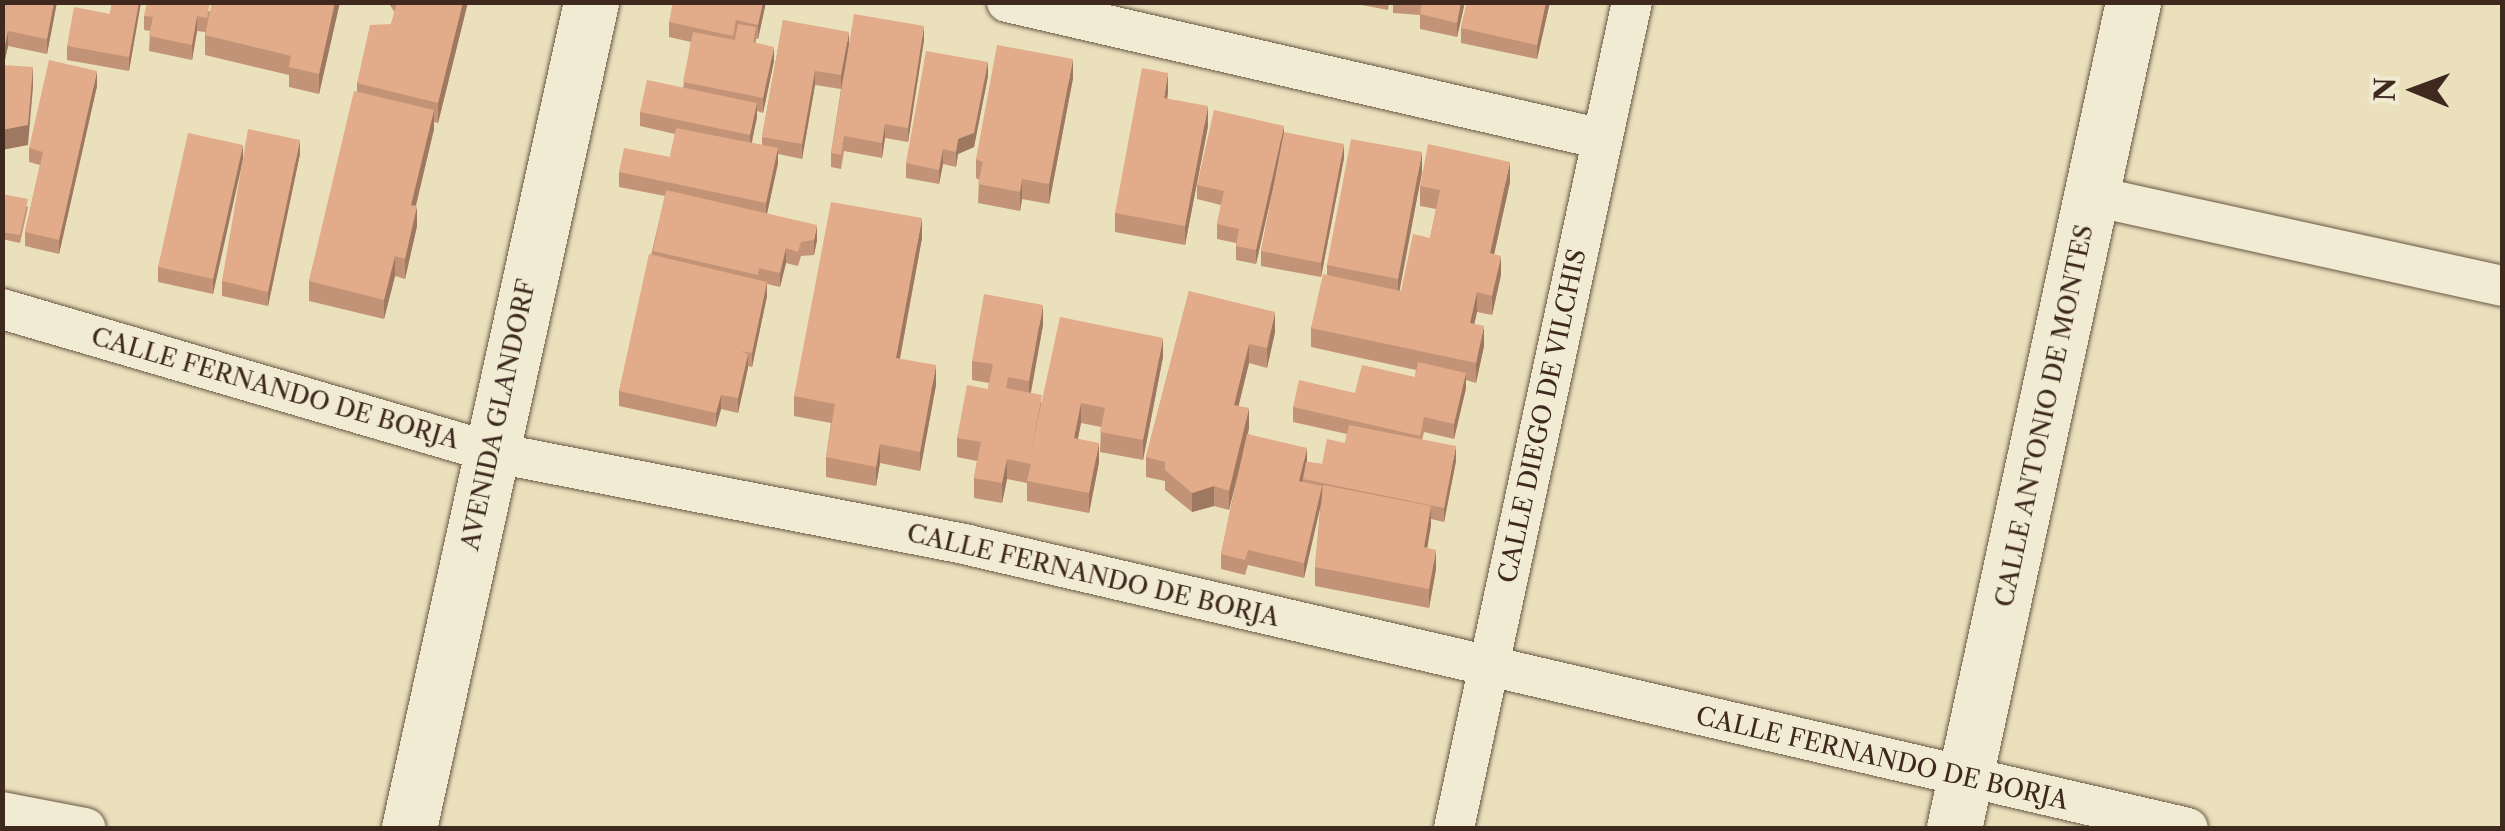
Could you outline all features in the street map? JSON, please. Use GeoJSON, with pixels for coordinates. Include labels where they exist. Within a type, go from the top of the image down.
{"type":"FeatureCollection","features":[{"type":"Feature","properties":{"kind":"main road","name":"AVENIDA GLANDORF"},"geometry":{"type":"LineString","coordinates":[[409,828],[591,2]]}},
{"type":"Feature","properties":{"kind":"main road","name":"CALLE ANTONIO DE MONTES"},"geometry":{"type":"LineString","coordinates":[[1960,805],[2133,2]]}},
{"type":"Feature","properties":{"kind":"street"},"geometry":{"type":"LineString","coordinates":[[1007,2],[1602,139]]}},
{"type":"Feature","properties":{"kind":"street","name":"CALLE DIEGO DE VILCHIS"},"geometry":{"type":"LineString","coordinates":[[1454,828],[1632,2]]}},
{"type":"Feature","properties":{"kind":"street"},"geometry":{"type":"LineString","coordinates":[[2093,196],[2502,286]]}},
{"type":"Feature","properties":{"kind":"street","name":"CALLE FERNANDO DE BORJA"},"geometry":{"type":"LineString","coordinates":[[2,309],[491,452],[968,546],[1489,666],[1960,805],[2188,828]]}},
{"type":"Feature","properties":{"kind":"street"},"geometry":{"type":"LineString","coordinates":[[2,812],[84,828]]}},
{"type":"Feature","properties":{"kind":"building"},"geometry":{"type":"Polygon","coordinates":[[[2,2],[54,2],[47,39],[8,31],[2,50],[2,2]]]}},
{"type":"Feature","properties":{"kind":"building"},"geometry":{"type":"Polygon","coordinates":[[[112,2],[139,2],[129,57],[67,46],[74,7],[110,14],[112,2]]]}},
{"type":"Feature","properties":{"kind":"building"},"geometry":{"type":"Polygon","coordinates":[[[147,2],[210,2],[207,18],[197,16],[192,45],[149,36],[153,17],[144,16],[147,2]]]}},
{"type":"Feature","properties":{"kind":"building"},"geometry":{"type":"Polygon","coordinates":[[[212,2],[335,2],[319,74],[289,67],[291,56],[205,35],[212,2]]]}},
{"type":"Feature","properties":{"kind":"building"},"geometry":{"type":"Polygon","coordinates":[[[397,2],[463,2],[438,103],[357,83],[370,25],[391,24],[397,2]]]}},
{"type":"Feature","properties":{"kind":"building"},"geometry":{"type":"Polygon","coordinates":[[[673,2],[763,2],[758,25],[736,20],[733,36],[669,22],[673,2]]]}},
{"type":"Feature","properties":{"kind":"building"},"geometry":{"type":"Polygon","coordinates":[[[1422,2],[1461,2],[1457,23],[1420,14],[1422,2]]]}},
{"type":"Feature","properties":{"kind":"building"},"geometry":{"type":"Polygon","coordinates":[[[1467,2],[1546,2],[1537,45],[1461,28],[1467,2]]]}},
{"type":"Feature","properties":{"kind":"building"},"geometry":{"type":"Polygon","coordinates":[[[854,14],[924,26],[908,128],[885,124],[882,143],[844,136],[841,155],[831,153],[854,14]]]}},
{"type":"Feature","properties":{"kind":"building"},"geometry":{"type":"Polygon","coordinates":[[[783,20],[849,32],[841,75],[815,71],[802,144],[762,137],[783,20]]]}},
{"type":"Feature","properties":{"kind":"building"},"geometry":{"type":"Polygon","coordinates":[[[738,24],[756,27],[753,42],[774,47],[763,98],[683,82],[693,32],[735,40],[738,24]]]}},
{"type":"Feature","properties":{"kind":"building"},"geometry":{"type":"Polygon","coordinates":[[[997,45],[1073,59],[1049,184],[1022,179],[1020,192],[978,184],[983,162],[976,159],[997,45]]]}},
{"type":"Feature","properties":{"kind":"building"},"geometry":{"type":"Polygon","coordinates":[[[926,51],[988,62],[974,133],[958,139],[956,152],[943,149],[939,170],[906,163],[926,51]]]}},
{"type":"Feature","properties":{"kind":"building"},"geometry":{"type":"Polygon","coordinates":[[[49,60],[97,71],[59,240],[25,232],[43,152],[29,148],[49,60]]]}},
{"type":"Feature","properties":{"kind":"building"},"geometry":{"type":"Polygon","coordinates":[[[2,65],[33,67],[28,125],[2,130],[2,65]]]}},
{"type":"Feature","properties":{"kind":"building"},"geometry":{"type":"Polygon","coordinates":[[[1142,68],[1168,73],[1164,98],[1208,106],[1185,226],[1115,213],[1142,68]]]}},
{"type":"Feature","properties":{"kind":"building"},"geometry":{"type":"Polygon","coordinates":[[[647,80],[757,103],[750,135],[640,112],[647,80]]]}},
{"type":"Feature","properties":{"kind":"building"},"geometry":{"type":"Polygon","coordinates":[[[354,91],[434,110],[411,205],[417,206],[405,259],[395,256],[384,300],[309,281],[354,91]]]}},
{"type":"Feature","properties":{"kind":"building"},"geometry":{"type":"Polygon","coordinates":[[[1214,110],[1284,126],[1256,250],[1236,246],[1239,229],[1217,224],[1224,191],[1197,185],[1214,110]]]}},
{"type":"Feature","properties":{"kind":"building"},"geometry":{"type":"Polygon","coordinates":[[[676,128],[778,148],[766,203],[619,172],[624,148],[670,157],[676,128]]]}},
{"type":"Feature","properties":{"kind":"building"},"geometry":{"type":"Polygon","coordinates":[[[248,129],[300,140],[268,292],[222,281],[248,129]]]}},
{"type":"Feature","properties":{"kind":"building"},"geometry":{"type":"Polygon","coordinates":[[[1284,132],[1344,144],[1321,263],[1261,251],[1284,132]]]}},
{"type":"Feature","properties":{"kind":"building"},"geometry":{"type":"Polygon","coordinates":[[[188,133],[243,145],[213,279],[158,267],[188,133]]]}},
{"type":"Feature","properties":{"kind":"building"},"geometry":{"type":"Polygon","coordinates":[[[1351,139],[1422,152],[1398,279],[1327,265],[1351,139]]]}},
{"type":"Feature","properties":{"kind":"building"},"geometry":{"type":"Polygon","coordinates":[[[1428,144],[1510,162],[1490,253],[1501,256],[1492,296],[1477,292],[1470,323],[1484,326],[1476,363],[1311,328],[1323,274],[1401,291],[1413,234],[1430,238],[1440,190],[1420,186],[1428,144]]]}},
{"type":"Feature","properties":{"kind":"building"},"geometry":{"type":"Polygon","coordinates":[[[666,190],[817,225],[814,240],[801,242],[798,252],[786,248],[780,273],[759,268],[758,275],[653,251],[666,190]]]}},
{"type":"Feature","properties":{"kind":"building"},"geometry":{"type":"Polygon","coordinates":[[[2,194],[28,199],[20,235],[2,232],[2,194]]]}},
{"type":"Feature","properties":{"kind":"building"},"geometry":{"type":"Polygon","coordinates":[[[831,202],[922,218],[896,358],[936,365],[920,452],[880,444],[876,467],[826,457],[835,404],[794,396],[831,202]]]}},
{"type":"Feature","properties":{"kind":"building"},"geometry":{"type":"Polygon","coordinates":[[[649,254],[767,282],[752,353],[741,351],[748,354],[738,398],[721,395],[716,413],[619,391],[649,254]]]}},
{"type":"Feature","properties":{"kind":"building"},"geometry":{"type":"Polygon","coordinates":[[[1189,291],[1275,312],[1267,348],[1249,344],[1234,405],[1249,408],[1229,491],[1214,486],[1192,493],[1165,470],[1165,462],[1146,457],[1189,291]]]}},
{"type":"Feature","properties":{"kind":"building"},"geometry":{"type":"Polygon","coordinates":[[[984,294],[1043,305],[1029,381],[1008,377],[1006,388],[1042,395],[1031,451],[1060,317],[1163,338],[1143,440],[1100,432],[1105,408],[1081,403],[1074,438],[1099,443],[1089,493],[1027,481],[1031,464],[1007,459],[1002,483],[974,478],[981,442],[957,438],[967,385],[988,389],[993,364],[972,361],[984,294]]]}},
{"type":"Feature","properties":{"kind":"building"},"geometry":{"type":"Polygon","coordinates":[[[1418,362],[1466,373],[1454,424],[1424,417],[1420,436],[1293,407],[1299,380],[1355,393],[1362,365],[1415,377],[1418,362]]]}},
{"type":"Feature","properties":{"kind":"building"},"geometry":{"type":"Polygon","coordinates":[[[1349,425],[1456,446],[1444,508],[1303,479],[1306,462],[1322,464],[1327,439],[1345,443],[1349,425]]]}},
{"type":"Feature","properties":{"kind":"building"},"geometry":{"type":"Polygon","coordinates":[[[1247,434],[1307,448],[1299,481],[1322,486],[1304,563],[1248,550],[1245,560],[1221,554],[1247,434]]]}},
{"type":"Feature","properties":{"kind":"building"},"geometry":{"type":"Polygon","coordinates":[[[1323,485],[1431,506],[1424,547],[1436,550],[1429,589],[1315,567],[1323,485]]]}}]}
